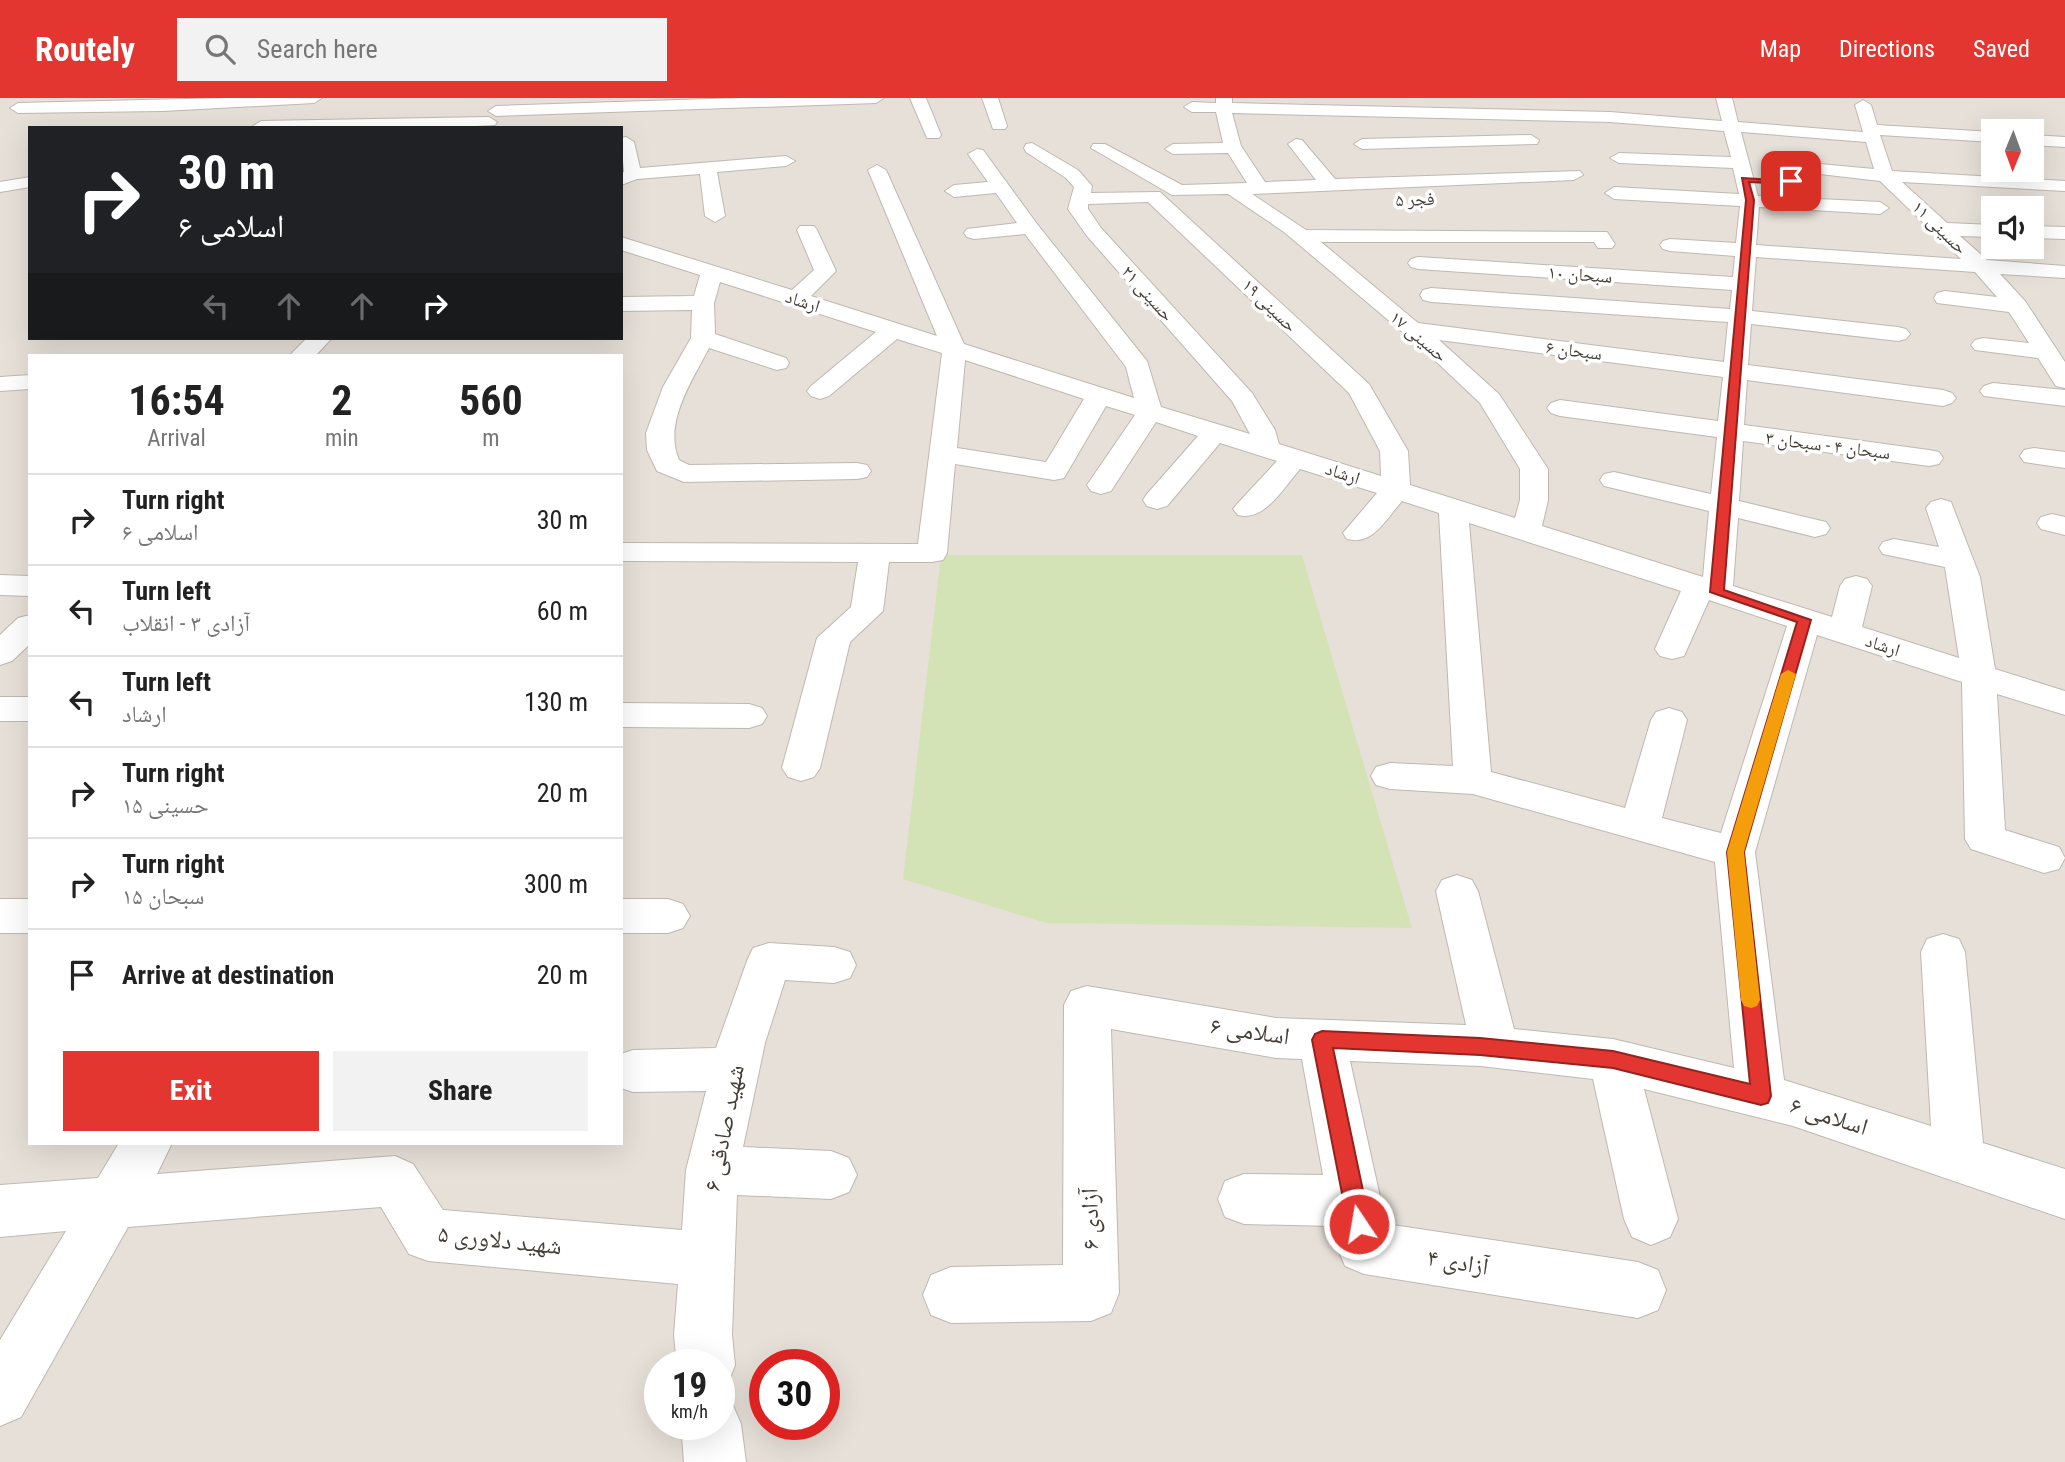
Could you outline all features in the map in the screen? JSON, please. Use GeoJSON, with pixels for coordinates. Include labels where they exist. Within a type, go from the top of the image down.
{"type":"FeatureCollection","features":[{"type":"Feature","properties":{"kind":"street"},"geometry":{"type":"LineString","coordinates":[[36,98],[18,108],[86,102],[163,106],[314,98]]}},
{"type":"Feature","properties":{"kind":"street"},"geometry":{"type":"LineString","coordinates":[[247,126],[876,98]]}},
{"type":"Feature","properties":{"kind":"street"},"geometry":{"type":"LineString","coordinates":[[918,98],[933,135]]}},
{"type":"Feature","properties":{"kind":"street"},"geometry":{"type":"LineString","coordinates":[[990,98],[999,126]]}},
{"type":"Feature","properties":{"kind":"street","name":"حسینی ۱۱"},"geometry":{"type":"LineString","coordinates":[[1863,105],[1877,141],[1885,176],[1983,268],[2017,306],[2050,346],[2065,381]]}},
{"type":"Feature","properties":{"kind":"street"},"geometry":{"type":"LineString","coordinates":[[1498,106],[1503,158]]}},
{"type":"Feature","properties":{"kind":"street"},"geometry":{"type":"LineString","coordinates":[[1193,115],[1225,109],[1442,119],[1498,106],[1610,117],[1737,147],[1880,208]]}},
{"type":"Feature","properties":{"kind":"street"},"geometry":{"type":"LineString","coordinates":[[1225,109],[1342,122]]}},
{"type":"Feature","properties":{"kind":"street"},"geometry":{"type":"LineString","coordinates":[[1225,109],[1236,158],[1255,195],[1503,158],[1549,141]]}},
{"type":"Feature","properties":{"kind":"street"},"geometry":{"type":"LineString","coordinates":[[1643,134],[1737,147],[1812,146]]}},
{"type":"Feature","properties":{"kind":"street"},"geometry":{"type":"LineString","coordinates":[[1619,158],[1737,147],[1981,137]]}},
{"type":"Feature","properties":{"kind":"street"},"geometry":{"type":"LineString","coordinates":[[2044,141],[2065,142]]}},
{"type":"Feature","properties":{"kind":"street"},"geometry":{"type":"LineString","coordinates":[[626,142],[627,177],[786,161]]}},
{"type":"Feature","properties":{"kind":"street"},"geometry":{"type":"LineString","coordinates":[[781,142],[790,180]]}},
{"type":"Feature","properties":{"kind":"street"},"geometry":{"type":"LineString","coordinates":[[1362,144],[1503,158],[1574,175]]}},
{"type":"Feature","properties":{"kind":"street"},"geometry":{"type":"LineString","coordinates":[[1277,151],[1299,147],[1329,184]]}},
{"type":"Feature","properties":{"kind":"street"},"geometry":{"type":"LineString","coordinates":[[1637,173],[1737,147]]}},
{"type":"Feature","properties":{"kind":"street"},"geometry":{"type":"LineString","coordinates":[[1615,193],[1737,147]]}},
{"type":"Feature","properties":{"kind":"street"},"geometry":{"type":"LineString","coordinates":[[1671,215],[1737,147]]}},
{"type":"Feature","properties":{"kind":"street"},"geometry":{"type":"LineString","coordinates":[[1672,649],[1708,589],[1724,506],[1744,270],[1737,147]]}},
{"type":"Feature","properties":{"kind":"street","name":"حسینی ۲۱"},"geometry":{"type":"LineString","coordinates":[[1032,148],[1072,174],[1083,187],[1078,209],[1094,232],[1243,398],[1262,430],[1267,449]]}},
{"type":"Feature","properties":{"kind":"street","name":"حسینی ۱۷"},"geometry":{"type":"LineString","coordinates":[[1099,148],[1179,191],[1231,188],[1255,195],[1490,398],[1534,469],[1534,500],[1526,531]]}},
{"type":"Feature","properties":{"kind":"street"},"geometry":{"type":"LineString","coordinates":[[1173,149],[1233,148]]}},
{"type":"Feature","properties":{"kind":"street"},"geometry":{"type":"LineString","coordinates":[[976,160],[1138,366],[1150,412],[1101,485]]}},
{"type":"Feature","properties":{"kind":"street"},"geometry":{"type":"LineString","coordinates":[[708,168],[715,216]]}},
{"type":"Feature","properties":{"kind":"street"},"geometry":{"type":"LineString","coordinates":[[623,552],[932,553],[954,349],[877,170]]}},
{"type":"Feature","properties":{"kind":"street"},"geometry":{"type":"LineString","coordinates":[[1836,183],[1815,175],[2065,186]]}},
{"type":"Feature","properties":{"kind":"street"},"geometry":{"type":"LineString","coordinates":[[1,187],[28,182]]}},
{"type":"Feature","properties":{"kind":"street"},"geometry":{"type":"LineString","coordinates":[[954,191],[999,187]]}},
{"type":"Feature","properties":{"kind":"street","name":"فجر ۵"},"geometry":{"type":"LineString","coordinates":[[1255,195],[1483,198]]}},
{"type":"Feature","properties":{"kind":"street"},"geometry":{"type":"LineString","coordinates":[[1907,196],[1946,198]]}},
{"type":"Feature","properties":{"kind":"street","name":"حسینی ۱۹"},"geometry":{"type":"LineString","coordinates":[[1081,199],[1153,197],[1192,229],[1360,389],[1394,451],[1396,490]]}},
{"type":"Feature","properties":{"kind":"street"},"geometry":{"type":"LineString","coordinates":[[974,233],[1030,228]]}},
{"type":"Feature","properties":{"kind":"street"},"geometry":{"type":"LineString","coordinates":[[1941,229],[1981,231]]}},
{"type":"Feature","properties":{"kind":"street"},"geometry":{"type":"LineString","coordinates":[[794,299],[825,271],[807,230]]}},
{"type":"Feature","properties":{"kind":"street"},"geometry":{"type":"LineString","coordinates":[[2044,232],[2065,233]]}},
{"type":"Feature","properties":{"kind":"street"},"geometry":{"type":"LineString","coordinates":[[1302,236],[1601,236],[1605,244]]}},
{"type":"Feature","properties":{"kind":"street"},"geometry":{"type":"LineString","coordinates":[[1825,238],[1957,245]]}},
{"type":"Feature","properties":{"kind":"street","name":"ارشاد"},"geometry":{"type":"LineString","coordinates":[[623,244],[2065,703]]}},
{"type":"Feature","properties":{"kind":"street"},"geometry":{"type":"LineString","coordinates":[[1670,245],[1744,270],[1770,274]]}},
{"type":"Feature","properties":{"kind":"street","name":"سبحان ۱۰"},"geometry":{"type":"LineString","coordinates":[[1418,264],[1744,270]]}},
{"type":"Feature","properties":{"kind":"street"},"geometry":{"type":"LineString","coordinates":[[1744,270],[1983,268],[2065,272]]}},
{"type":"Feature","properties":{"kind":"street"},"geometry":{"type":"LineString","coordinates":[[712,272],[703,303],[703,338],[676,387],[659,433],[661,450],[667,465],[684,474],[857,471]]}},
{"type":"Feature","properties":{"kind":"street"},"geometry":{"type":"LineString","coordinates":[[1432,295],[1740,316],[1898,334]]}},
{"type":"Feature","properties":{"kind":"street"},"geometry":{"type":"LineString","coordinates":[[1945,298],[2017,306]]}},
{"type":"Feature","properties":{"kind":"street"},"geometry":{"type":"LineString","coordinates":[[623,304],[703,303]]}},
{"type":"Feature","properties":{"kind":"street","name":"سبحان ۶"},"geometry":{"type":"LineString","coordinates":[[1412,329],[1943,398]]}},
{"type":"Feature","properties":{"kind":"street"},"geometry":{"type":"LineString","coordinates":[[820,391],[892,330]]}},
{"type":"Feature","properties":{"kind":"street"},"geometry":{"type":"LineString","coordinates":[[703,338],[777,363]]}},
{"type":"Feature","properties":{"kind":"street"},"geometry":{"type":"LineString","coordinates":[[303,354],[318,340]]}},
{"type":"Feature","properties":{"kind":"street"},"geometry":{"type":"LineString","coordinates":[[1983,345],[2050,346]]}},
{"type":"Feature","properties":{"kind":"street"},"geometry":{"type":"LineString","coordinates":[[0,384],[28,382]]}},
{"type":"Feature","properties":{"kind":"street"},"geometry":{"type":"LineString","coordinates":[[1993,391],[2065,398]]}},
{"type":"Feature","properties":{"kind":"street"},"geometry":{"type":"LineString","coordinates":[[944,454],[1054,472],[1100,396]]}},
{"type":"Feature","properties":{"kind":"street","name":"سبحان ۴ - سبحان ۳"},"geometry":{"type":"LineString","coordinates":[[1560,408],[1929,458]]}},
{"type":"Feature","properties":{"kind":"street"},"geometry":{"type":"LineString","coordinates":[[1157,500],[1215,432]]}},
{"type":"Feature","properties":{"kind":"street"},"geometry":{"type":"LineString","coordinates":[[2034,456],[2065,460]]}},
{"type":"Feature","properties":{"kind":"street"},"geometry":{"type":"LineString","coordinates":[[1248,509],[1295,458]]}},
{"type":"Feature","properties":{"kind":"street"},"geometry":{"type":"LineString","coordinates":[[1614,480],[1815,528]]}},
{"type":"Feature","properties":{"kind":"street"},"geometry":{"type":"LineString","coordinates":[[1358,533],[1396,490]]}},
{"type":"Feature","properties":{"kind":"street"},"geometry":{"type":"LineString","coordinates":[[1453,508],[1473,781]]}},
{"type":"Feature","properties":{"kind":"street"},"geometry":{"type":"LineString","coordinates":[[1941,508],[1964,577],[1979,675],[1985,839],[2045,859]]}},
{"type":"Feature","properties":{"kind":"street"},"geometry":{"type":"LineString","coordinates":[[1894,548],[1959,560]]}},
{"type":"Feature","properties":{"kind":"street"},"geometry":{"type":"LineString","coordinates":[[801,768],[834,638],[867,611],[875,552]]}},
{"type":"Feature","properties":{"kind":"street"},"geometry":{"type":"LineString","coordinates":[[0,585],[28,586]]}},
{"type":"Feature","properties":{"kind":"street"},"geometry":{"type":"LineString","coordinates":[[1844,632],[1856,586]]}},
{"type":"Feature","properties":{"kind":"street"},"geometry":{"type":"LineString","coordinates":[[1761,1096],[1735,852],[1805,620]]}},
{"type":"Feature","properties":{"kind":"street"},"geometry":{"type":"LineString","coordinates":[[0,654],[28,627]]}},
{"type":"Feature","properties":{"kind":"street"},"geometry":{"type":"LineString","coordinates":[[0,709],[28,709]]}},
{"type":"Feature","properties":{"kind":"street"},"geometry":{"type":"LineString","coordinates":[[623,715],[749,716]]}},
{"type":"Feature","properties":{"kind":"street"},"geometry":{"type":"LineString","coordinates":[[1640,826],[1670,720]]}},
{"type":"Feature","properties":{"kind":"street"},"geometry":{"type":"LineString","coordinates":[[1390,776],[1473,781],[1735,852]]}},
{"type":"Feature","properties":{"kind":"street"},"geometry":{"type":"LineString","coordinates":[[1457,891],[1495,1048]]}},
{"type":"Feature","properties":{"kind":"street"},"geometry":{"type":"LineString","coordinates":[[0,916],[28,916]]}},
{"type":"Feature","properties":{"kind":"street"},"geometry":{"type":"LineString","coordinates":[[623,916],[668,916]]}},
{"type":"Feature","properties":{"kind":"street"},"geometry":{"type":"LineString","coordinates":[[1943,952],[1959,1158]]}},
{"type":"Feature","properties":{"kind":"street","name":"شهید صادقی ۶"},"geometry":{"type":"LineString","coordinates":[[704,1349],[712,1170],[741,1043],[769,961],[835,965]]}},
{"type":"Feature","properties":{"kind":"street","name":"اسلامی ۶"},"geometry":{"type":"LineString","coordinates":[[1087,1005],[1276,1038],[1495,1048],[1613,1060],[1793,1104],[2065,1194]]}},
{"type":"Feature","properties":{"kind":"street","name":"آزادی ۶"},"geometry":{"type":"LineString","coordinates":[[951,1295],[1091,1293],[1087,1005]]}},
{"type":"Feature","properties":{"kind":"street","name":"آزادی ۴"},"geometry":{"type":"LineString","coordinates":[[1322,1040],[1364,1247],[1638,1290]]}},
{"type":"Feature","properties":{"kind":"street"},"geometry":{"type":"LineString","coordinates":[[1613,1060],[1651,1219]]}},
{"type":"Feature","properties":{"kind":"street"},"geometry":{"type":"LineString","coordinates":[[634,1070],[735,1069]]}},
{"type":"Feature","properties":{"kind":"street"},"geometry":{"type":"LineString","coordinates":[[0,1396],[146,1145]]}},
{"type":"Feature","properties":{"kind":"street"},"geometry":{"type":"LineString","coordinates":[[712,1170],[831,1175]]}},
{"type":"Feature","properties":{"kind":"street","name":"شهید دلاوری ۵"},"geometry":{"type":"LineString","coordinates":[[113,1202],[395,1181],[429,1235],[707,1259]]}},
{"type":"Feature","properties":{"kind":"street"},"geometry":{"type":"LineString","coordinates":[[1244,1199],[1354,1200]]}},
{"type":"Feature","properties":{"kind":"street"},"geometry":{"type":"LineString","coordinates":[[0,1210],[113,1202]]}},
{"type":"Feature","properties":{"kind":"street"},"geometry":{"type":"LineString","coordinates":[[713,1440],[715,1462]]}},
{"type":"Feature","properties":{"kind":"shaded area"},"geometry":{"type":"Polygon","coordinates":[[[0,98],[2065,98],[2065,1462],[0,1462],[0,98]]]}},
{"type":"Feature","properties":{"kind":"green space"},"geometry":{"type":"Polygon","coordinates":[[[941,555],[1302,555],[1412,928],[1046,923],[903,879],[941,555]]]}},
{"type":"Feature","properties":{"kind":"slow traffic"},"geometry":{"type":"LineString","coordinates":[[1751,1000],[1735,852],[1788,674]]}},
{"type":"Feature","properties":{"kind":"route"},"geometry":{"type":"LineString","coordinates":[[1359,1224],[1322,1040],[1480,1046],[1613,1060],[1761,1096],[1735,852],[1805,620],[1717,592],[1750,200],[1745,180],[1791,181]]}}]}
